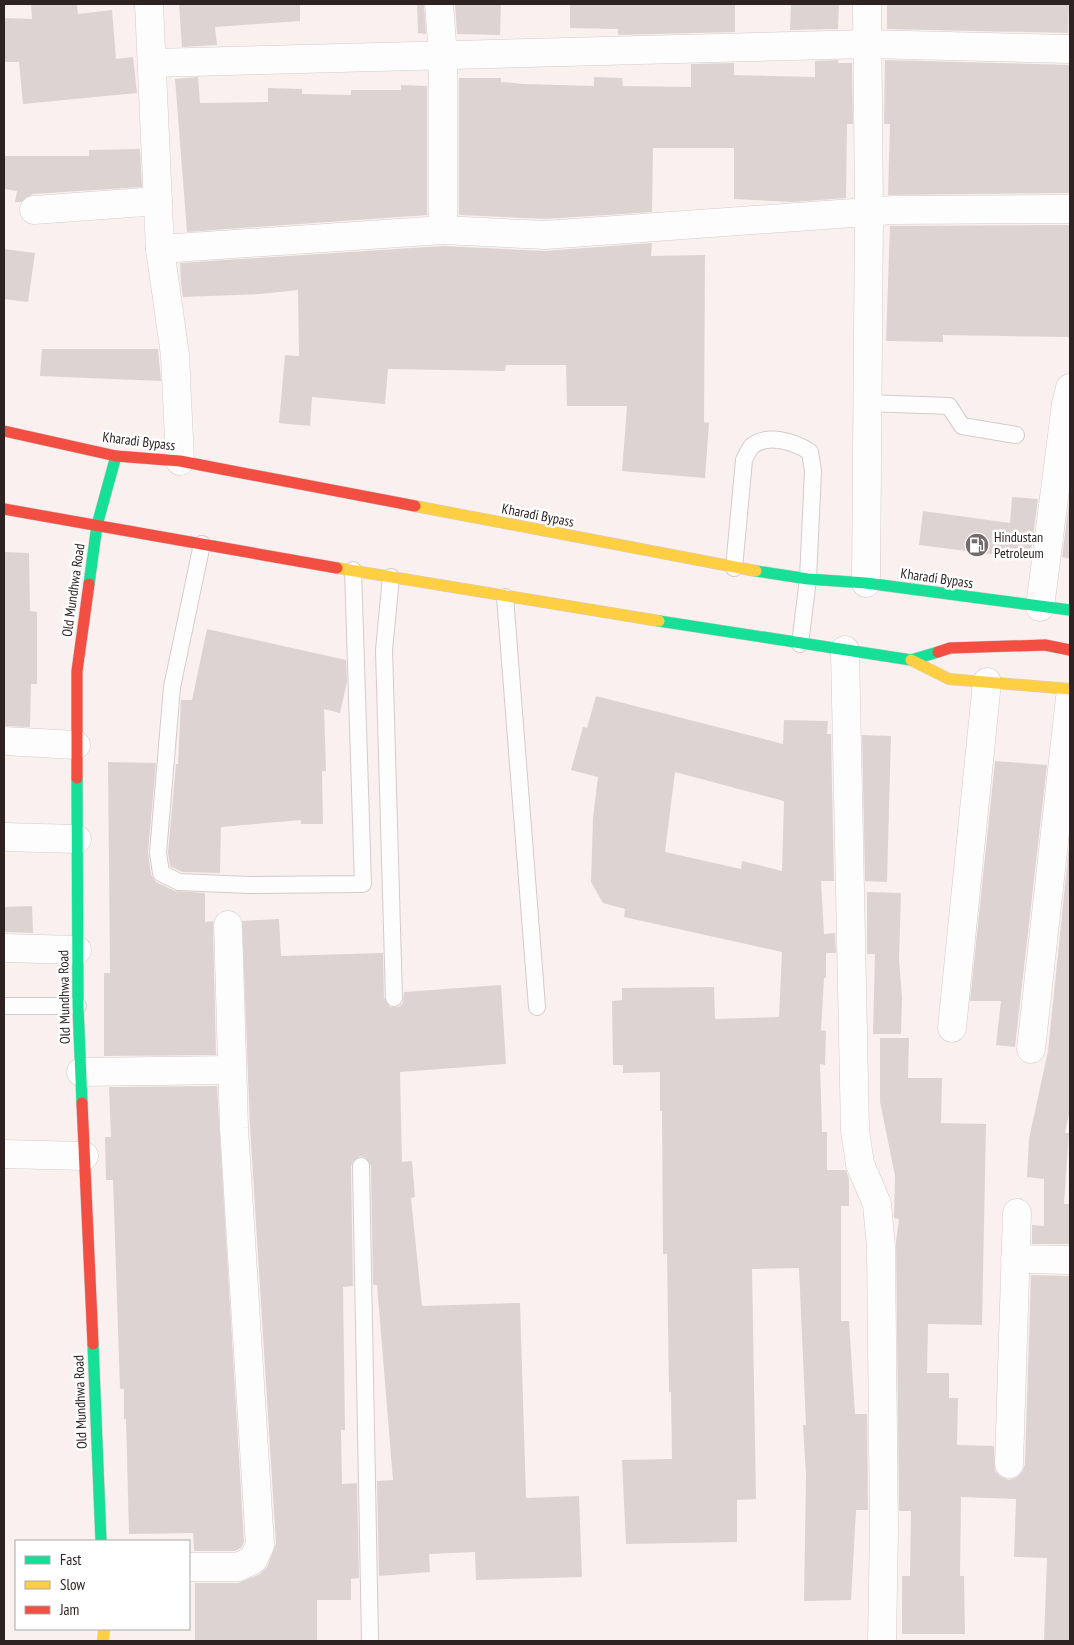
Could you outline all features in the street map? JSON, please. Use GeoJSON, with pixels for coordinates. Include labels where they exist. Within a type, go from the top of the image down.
{"type":"FeatureCollection","features":[{"type":"Feature","properties":{"kind":"main road","name":"Kharadi Bypass"},"geometry":{"type":"LineString","coordinates":[[4,432],[116,456],[180,461],[734,568],[808,579],[866,583],[1070,610]]}},
{"type":"Feature","properties":{"kind":"main road","name":"Old Mundhwa Road"},"geometry":{"type":"LineString","coordinates":[[101,1540],[78,1006],[77,671],[97,525],[116,456]]}},
{"type":"Feature","properties":{"kind":"main road"},"geometry":{"type":"LineString","coordinates":[[4,509],[505,597],[911,660],[949,679],[1070,689]]}},
{"type":"Feature","properties":{"kind":"main road"},"geometry":{"type":"LineString","coordinates":[[911,660],[950,648],[1045,645],[1070,650]]}},
{"type":"Feature","properties":{"kind":"street"},"geometry":{"type":"LineString","coordinates":[[149,4],[160,249],[175,356],[180,461]]}},
{"type":"Feature","properties":{"kind":"street"},"geometry":{"type":"LineString","coordinates":[[439,4],[443,55],[443,230]]}},
{"type":"Feature","properties":{"kind":"street"},"geometry":{"type":"LineString","coordinates":[[866,583],[869,212],[867,4]]}},
{"type":"Feature","properties":{"kind":"street"},"geometry":{"type":"LineString","coordinates":[[153,63],[868,44],[1070,49]]}},
{"type":"Feature","properties":{"kind":"street"},"geometry":{"type":"LineString","coordinates":[[34,210],[158,201]]}},
{"type":"Feature","properties":{"kind":"street"},"geometry":{"type":"LineString","coordinates":[[160,249],[443,230],[545,235],[869,212],[1070,209]]}},
{"type":"Feature","properties":{"kind":"street"},"geometry":{"type":"LineString","coordinates":[[1040,607],[1066,404],[1070,388]]}},
{"type":"Feature","properties":{"kind":"street"},"geometry":{"type":"LineString","coordinates":[[845,650],[855,1130],[860,1164],[877,1204],[881,1248],[884,1521],[882,1641]]}},
{"type":"Feature","properties":{"kind":"street"},"geometry":{"type":"LineString","coordinates":[[952,1028],[987,682]]}},
{"type":"Feature","properties":{"kind":"street"},"geometry":{"type":"LineString","coordinates":[[1031,1049],[1069,727],[1070,698]]}},
{"type":"Feature","properties":{"kind":"street"},"geometry":{"type":"LineString","coordinates":[[4,740],[76,745]]}},
{"type":"Feature","properties":{"kind":"street"},"geometry":{"type":"LineString","coordinates":[[4,837],[77,839]]}},
{"type":"Feature","properties":{"kind":"street"},"geometry":{"type":"LineString","coordinates":[[190,1567],[238,1567],[253,1560],[260,1545],[231,1070],[228,925]]}},
{"type":"Feature","properties":{"kind":"street"},"geometry":{"type":"LineString","coordinates":[[4,948],[77,950]]}},
{"type":"Feature","properties":{"kind":"street"},"geometry":{"type":"LineString","coordinates":[[80,1072],[231,1070]]}},
{"type":"Feature","properties":{"kind":"street"},"geometry":{"type":"LineString","coordinates":[[4,1154],[84,1156]]}},
{"type":"Feature","properties":{"kind":"street"},"geometry":{"type":"LineString","coordinates":[[1009,1464],[1017,1213]]}},
{"type":"Feature","properties":{"kind":"street"},"geometry":{"type":"LineString","coordinates":[[1015,1259],[1070,1260]]}},
{"type":"Feature","properties":{"kind":"lane"},"geometry":{"type":"LineString","coordinates":[[867,403],[949,406],[962,426],[1016,435]]}},
{"type":"Feature","properties":{"kind":"lane"},"geometry":{"type":"LineString","coordinates":[[734,568],[744,460],[752,447],[766,440],[799,445],[810,452],[813,471],[808,579],[800,644]]}},
{"type":"Feature","properties":{"kind":"lane"},"geometry":{"type":"LineString","coordinates":[[202,544],[172,687],[158,853],[161,873],[179,882],[249,885],[363,884],[353,570]]}},
{"type":"Feature","properties":{"kind":"lane"},"geometry":{"type":"LineString","coordinates":[[392,577],[384,650],[394,998]]}},
{"type":"Feature","properties":{"kind":"lane"},"geometry":{"type":"LineString","coordinates":[[505,597],[537,1007]]}},
{"type":"Feature","properties":{"kind":"lane"},"geometry":{"type":"LineString","coordinates":[[4,1006],[78,1006]]}},
{"type":"Feature","properties":{"kind":"lane"},"geometry":{"type":"LineString","coordinates":[[361,1166],[370,1641]]}},
{"type":"Feature","properties":{"kind":"building"},"geometry":{"type":"Polygon","coordinates":[[[31,4],[77,4],[78,14],[112,10],[116,59],[133,57],[137,93],[23,104],[19,62],[4,62],[4,18],[32,19],[31,4]]]}},
{"type":"Feature","properties":{"kind":"building"},"geometry":{"type":"Polygon","coordinates":[[[179,4],[300,4],[300,21],[215,27],[217,45],[182,47],[179,4]]]}},
{"type":"Feature","properties":{"kind":"building"},"geometry":{"type":"Polygon","coordinates":[[[417,4],[424,4],[426,34],[418,33],[417,4]]]}},
{"type":"Feature","properties":{"kind":"building"},"geometry":{"type":"Polygon","coordinates":[[[455,4],[501,4],[500,35],[457,34],[455,4]]]}},
{"type":"Feature","properties":{"kind":"building"},"geometry":{"type":"Polygon","coordinates":[[[570,4],[735,4],[735,32],[618,35],[618,29],[570,28],[570,4]]]}},
{"type":"Feature","properties":{"kind":"building"},"geometry":{"type":"Polygon","coordinates":[[[791,4],[839,4],[838,29],[790,30],[791,4]]]}},
{"type":"Feature","properties":{"kind":"building"},"geometry":{"type":"Polygon","coordinates":[[[887,4],[1069,4],[1068,33],[887,29],[887,4]]]}},
{"type":"Feature","properties":{"kind":"building"},"geometry":{"type":"Polygon","coordinates":[[[838,60],[838,63],[852,63],[853,124],[847,124],[846,198],[793,202],[734,199],[734,148],[653,148],[652,212],[545,219],[459,215],[459,78],[501,78],[501,82],[524,84],[594,86],[594,77],[622,78],[623,86],[691,87],[691,64],[734,63],[734,75],[815,77],[815,61],[838,60]]]}},
{"type":"Feature","properties":{"kind":"building"},"geometry":{"type":"Polygon","coordinates":[[[885,60],[1070,65],[1070,193],[888,195],[890,124],[884,124],[885,60]]]}},
{"type":"Feature","properties":{"kind":"building"},"geometry":{"type":"Polygon","coordinates":[[[198,77],[200,103],[268,102],[268,88],[302,89],[302,94],[351,95],[351,90],[401,90],[401,85],[427,86],[427,215],[187,232],[175,79],[198,77]]]}},
{"type":"Feature","properties":{"kind":"building"},"geometry":{"type":"Polygon","coordinates":[[[140,149],[142,187],[33,194],[21,202],[15,202],[17,191],[4,189],[4,156],[89,156],[89,150],[140,149]]]}},
{"type":"Feature","properties":{"kind":"building"},"geometry":{"type":"Polygon","coordinates":[[[1070,225],[1070,337],[943,335],[943,342],[886,341],[890,226],[1070,225]]]}},
{"type":"Feature","properties":{"kind":"building"},"geometry":{"type":"Polygon","coordinates":[[[652,243],[651,256],[705,255],[704,422],[709,423],[705,478],[622,471],[627,406],[567,406],[566,365],[506,365],[505,371],[388,369],[385,404],[312,397],[310,426],[279,423],[285,355],[299,356],[298,290],[260,294],[183,297],[181,285],[180,263],[443,246],[544,251],[652,243]]]}},
{"type":"Feature","properties":{"kind":"building"},"geometry":{"type":"Polygon","coordinates":[[[4,249],[35,253],[28,302],[4,299],[4,249]]]}},
{"type":"Feature","properties":{"kind":"building"},"geometry":{"type":"Polygon","coordinates":[[[42,349],[158,349],[161,381],[40,376],[42,349]]]}},
{"type":"Feature","properties":{"kind":"building"},"geometry":{"type":"Polygon","coordinates":[[[1012,497],[1038,499],[1030,559],[919,545],[923,511],[1010,523],[1012,497]]]}},
{"type":"Feature","properties":{"kind":"building"},"geometry":{"type":"Polygon","coordinates":[[[1070,502],[1070,559],[1062,557],[1070,502]]]}},
{"type":"Feature","properties":{"kind":"building"},"geometry":{"type":"Polygon","coordinates":[[[4,552],[29,553],[30,611],[37,612],[37,684],[31,684],[30,727],[4,726],[4,552]]]}},
{"type":"Feature","properties":{"kind":"building"},"geometry":{"type":"Polygon","coordinates":[[[207,629],[346,660],[347,682],[340,713],[324,709],[326,771],[322,771],[323,824],[301,824],[301,820],[221,827],[220,873],[182,872],[170,866],[168,853],[176,764],[178,764],[181,700],[192,700],[207,629]]]}},
{"type":"Feature","properties":{"kind":"building"},"geometry":{"type":"Polygon","coordinates":[[[596,696],[783,744],[784,720],[828,721],[827,734],[831,734],[834,881],[821,881],[824,934],[835,933],[836,953],[826,953],[826,978],[824,978],[821,1030],[826,1031],[825,1065],[820,1064],[822,1132],[827,1132],[827,1170],[846,1170],[849,1179],[849,1206],[841,1206],[841,1321],[849,1321],[855,1414],[867,1414],[868,1510],[856,1510],[851,1600],[804,1601],[806,1475],[803,1425],[806,1425],[799,1268],[752,1269],[756,1499],[737,1500],[737,1542],[626,1544],[622,1460],[672,1459],[671,1392],[669,1392],[667,1254],[663,1254],[660,1072],[623,1073],[623,1065],[613,1065],[612,1001],[622,1000],[622,988],[714,987],[715,1019],[779,1017],[782,952],[624,917],[625,909],[603,903],[591,882],[593,818],[598,777],[571,770],[583,727],[587,728],[596,696]],[[675,772],[665,852],[741,869],[742,861],[782,871],[784,801],[675,772]]]}},
{"type":"Feature","properties":{"kind":"building"},"geometry":{"type":"Polygon","coordinates":[[[862,735],[891,736],[887,882],[865,881],[862,735]]]}},
{"type":"Feature","properties":{"kind":"building"},"geometry":{"type":"Polygon","coordinates":[[[995,761],[1047,765],[1015,1047],[996,1045],[1001,1001],[970,1001],[995,761]]]}},
{"type":"Feature","properties":{"kind":"building"},"geometry":{"type":"Polygon","coordinates":[[[108,762],[156,763],[148,852],[151,875],[156,882],[175,891],[205,893],[205,922],[213,921],[216,1055],[104,1056],[104,973],[110,973],[108,762]]]}},
{"type":"Feature","properties":{"kind":"building"},"geometry":{"type":"Polygon","coordinates":[[[1070,837],[1070,1109],[1065,1133],[1069,1133],[1064,1204],[1070,1204],[1070,1244],[1032,1244],[1032,1225],[1044,1226],[1044,1179],[1027,1177],[1029,1139],[1048,1051],[1070,837]]]}},
{"type":"Feature","properties":{"kind":"building"},"geometry":{"type":"Polygon","coordinates":[[[867,892],[901,893],[899,960],[902,997],[901,1034],[873,1034],[875,954],[867,954],[867,892]]]}},
{"type":"Feature","properties":{"kind":"building"},"geometry":{"type":"Polygon","coordinates":[[[32,906],[33,933],[4,932],[4,907],[32,906]]]}},
{"type":"Feature","properties":{"kind":"building"},"geometry":{"type":"Polygon","coordinates":[[[279,919],[281,956],[383,953],[384,998],[390,1007],[399,1007],[403,1003],[404,992],[501,985],[506,1064],[400,1072],[402,1162],[412,1161],[415,1197],[411,1198],[422,1306],[520,1303],[526,1498],[579,1496],[582,1577],[476,1580],[475,1552],[429,1554],[430,1572],[379,1576],[377,1481],[393,1480],[377,1285],[373,1285],[371,1166],[366,1158],[360,1156],[353,1161],[351,1166],[353,1286],[343,1287],[345,1430],[341,1430],[342,1484],[357,1483],[359,1578],[351,1579],[351,1600],[317,1600],[317,1641],[195,1641],[195,1583],[238,1583],[260,1574],[267,1567],[276,1544],[250,1127],[242,921],[279,919]]]}},
{"type":"Feature","properties":{"kind":"building"},"geometry":{"type":"Polygon","coordinates":[[[880,1038],[909,1038],[908,1078],[942,1078],[941,1123],[986,1124],[982,1325],[928,1324],[927,1373],[949,1373],[949,1398],[958,1398],[957,1445],[994,1446],[995,1471],[1001,1477],[1009,1480],[1017,1477],[1022,1472],[1025,1464],[1031,1275],[1070,1276],[1070,1641],[1044,1641],[1047,1558],[1014,1557],[1016,1499],[961,1497],[960,1576],[964,1576],[965,1634],[902,1634],[902,1576],[910,1576],[911,1511],[899,1511],[896,1241],[899,1219],[894,1218],[895,1176],[880,1102],[880,1038]]]}},
{"type":"Feature","properties":{"kind":"building"},"geometry":{"type":"Polygon","coordinates":[[[217,1086],[244,1542],[241,1548],[235,1551],[194,1551],[193,1533],[129,1534],[126,1419],[124,1419],[124,1389],[120,1389],[113,1180],[106,1180],[105,1137],[111,1137],[109,1087],[217,1086]]]}},
{"type":"Feature","properties":{"kind":"traffic: fast"},"geometry":{"type":"LineString","coordinates":[[89,584],[97,525],[116,456]]}},
{"type":"Feature","properties":{"kind":"traffic: fast"},"geometry":{"type":"LineString","coordinates":[[756,571],[808,579],[866,583],[1070,610]]}},
{"type":"Feature","properties":{"kind":"traffic: fast"},"geometry":{"type":"LineString","coordinates":[[659,621],[911,660],[938,652]]}},
{"type":"Feature","properties":{"kind":"traffic: fast"},"geometry":{"type":"LineString","coordinates":[[77,778],[78,1006],[82,1103]]}},
{"type":"Feature","properties":{"kind":"traffic: fast"},"geometry":{"type":"LineString","coordinates":[[93,1344],[101,1540]]}},
{"type":"Feature","properties":{"kind":"traffic: slow"},"geometry":{"type":"LineString","coordinates":[[415,506],[756,571]]}},
{"type":"Feature","properties":{"kind":"traffic: slow"},"geometry":{"type":"LineString","coordinates":[[337,568],[659,621]]}},
{"type":"Feature","properties":{"kind":"traffic: slow"},"geometry":{"type":"LineString","coordinates":[[911,660],[949,679],[1070,689]]}},
{"type":"Feature","properties":{"kind":"traffic: slow"},"geometry":{"type":"LineString","coordinates":[[103,1641],[104,1630]]}},
{"type":"Feature","properties":{"kind":"traffic: jam"},"geometry":{"type":"LineString","coordinates":[[4,431],[116,456],[180,461],[415,506]]}},
{"type":"Feature","properties":{"kind":"traffic: jam"},"geometry":{"type":"LineString","coordinates":[[4,509],[337,568]]}},
{"type":"Feature","properties":{"kind":"traffic: jam"},"geometry":{"type":"LineString","coordinates":[[77,778],[77,671],[89,584]]}},
{"type":"Feature","properties":{"kind":"traffic: jam"},"geometry":{"type":"LineString","coordinates":[[938,652],[950,648],[1045,645],[1070,650]]}},
{"type":"Feature","properties":{"kind":"traffic: jam"},"geometry":{"type":"LineString","coordinates":[[82,1103],[93,1344]]}},
{"type":"Feature","properties":{"kind":"place","name":"Hindustan Petroleum"},"geometry":{"type":"Point","coordinates":[977,545]}}]}
